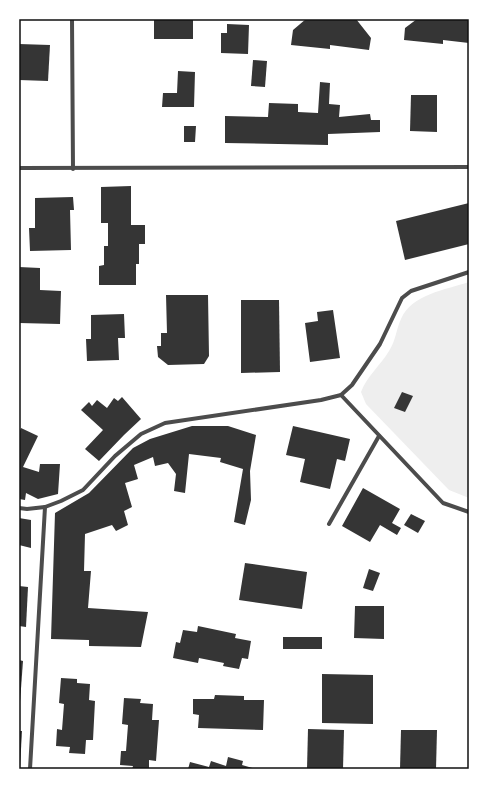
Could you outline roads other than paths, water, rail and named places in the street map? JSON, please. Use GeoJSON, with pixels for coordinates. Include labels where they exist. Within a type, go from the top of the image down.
{"type":"FeatureCollection","features":[{"type":"Feature","properties":{"kind":"street"},"geometry":{"type":"LineString","coordinates":[[72,19],[73,169]]}},
{"type":"Feature","properties":{"kind":"street"},"geometry":{"type":"LineString","coordinates":[[19,168],[469,167]]}},
{"type":"Feature","properties":{"kind":"street"},"geometry":{"type":"LineString","coordinates":[[19,508],[27,510],[45,507],[83,490],[115,456],[141,434],[165,423],[321,400],[341,395],[352,385],[380,344],[402,298],[411,292],[469,272]]}},
{"type":"Feature","properties":{"kind":"street"},"geometry":{"type":"LineString","coordinates":[[341,395],[443,503],[469,512]]}},
{"type":"Feature","properties":{"kind":"street"},"geometry":{"type":"LineString","coordinates":[[329,524],[379,436]]}},
{"type":"Feature","properties":{"kind":"street"},"geometry":{"type":"LineString","coordinates":[[30,769],[45,507]]}}]}
